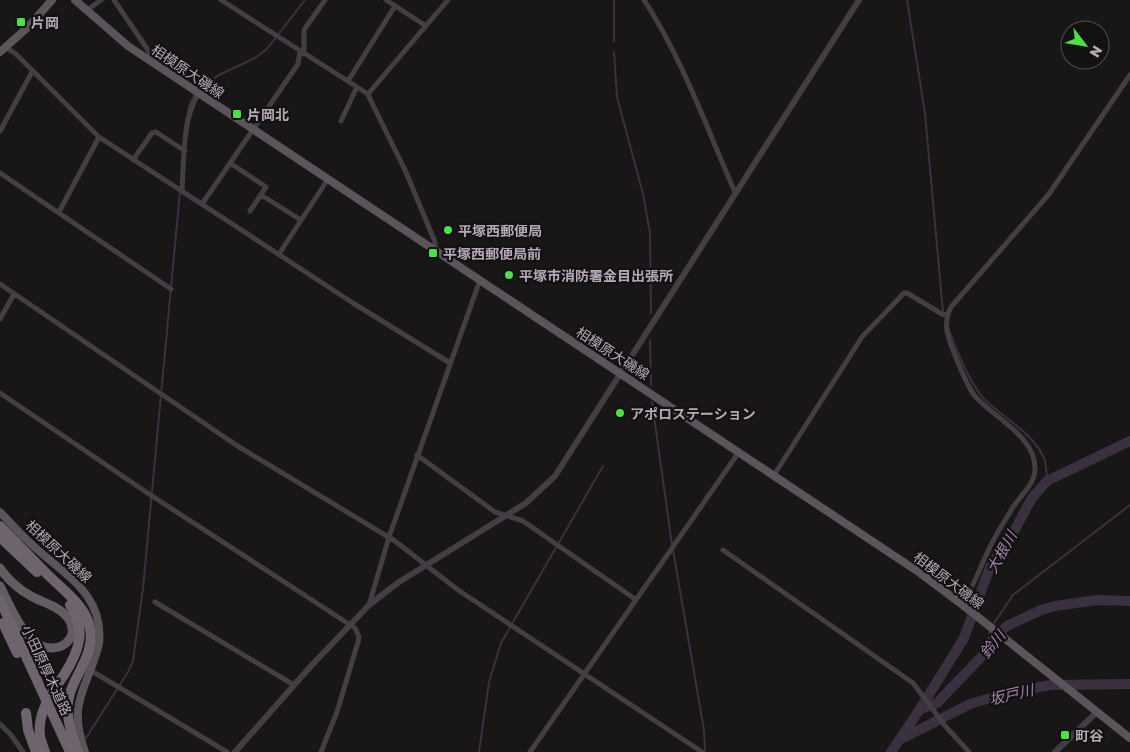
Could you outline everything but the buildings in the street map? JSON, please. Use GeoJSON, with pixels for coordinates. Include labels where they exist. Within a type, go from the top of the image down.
{"type":"FeatureCollection","features":[{"type":"Feature","properties":{"kind":"highway"},"geometry":{"type":"LineString","coordinates":[[0,526],[75,602],[86,618],[90,628],[89,652],[68,700],[70,729],[78,752]]}},
{"type":"Feature","properties":{"kind":"highway"},"geometry":{"type":"LineString","coordinates":[[0,537],[63,597],[77,615],[81,636],[78,649],[42,711],[38,728],[45,752]]}},
{"type":"Feature","properties":{"kind":"highway"},"geometry":{"type":"LineString","coordinates":[[0,568],[20,589],[54,607],[68,617],[72,630],[66,643],[53,649],[34,641],[19,621],[0,586]]}},
{"type":"Feature","properties":{"kind":"highway","name":"小田原厚木道路"},"geometry":{"type":"LineString","coordinates":[[0,600],[70,752]]}},
{"type":"Feature","properties":{"kind":"highway","name":"小田原厚木道路"},"geometry":{"type":"LineString","coordinates":[[1,620],[62,752]]}},
{"type":"Feature","properties":{"kind":"highway"},"geometry":{"type":"LineString","coordinates":[[26,713],[28,730],[36,752]]}},
{"type":"Feature","properties":{"kind":"main road"},"geometry":{"type":"LineString","coordinates":[[3,49],[52,0]]}},
{"type":"Feature","properties":{"kind":"main road","name":"相模原大磯線"},"geometry":{"type":"LineString","coordinates":[[75,0],[128,46],[920,573],[1130,738]]}},
{"type":"Feature","properties":{"kind":"main road","name":"相模原大磯線"},"geometry":{"type":"LineString","coordinates":[[1,513],[37,549],[76,583],[90,599],[96,610],[100,634],[96,655],[78,705],[78,728],[85,752]]}},
{"type":"Feature","properties":{"kind":"street"},"geometry":{"type":"LineString","coordinates":[[87,10],[102,0]]}},
{"type":"Feature","properties":{"kind":"street"},"geometry":{"type":"LineString","coordinates":[[114,0],[154,59],[155,64]]}},
{"type":"Feature","properties":{"kind":"street"},"geometry":{"type":"LineString","coordinates":[[221,0],[368,94],[406,170],[435,242],[435,250]]}},
{"type":"Feature","properties":{"kind":"street"},"geometry":{"type":"LineString","coordinates":[[202,204],[298,64],[302,53],[304,30],[325,0]]}},
{"type":"Feature","properties":{"kind":"street"},"geometry":{"type":"LineString","coordinates":[[386,0],[426,26]]}},
{"type":"Feature","properties":{"kind":"street"},"geometry":{"type":"LineString","coordinates":[[368,94],[448,0]]}},
{"type":"Feature","properties":{"kind":"street"},"geometry":{"type":"LineString","coordinates":[[644,0],[685,77],[734,190],[737,192]]}},
{"type":"Feature","properties":{"kind":"street"},"geometry":{"type":"LineString","coordinates":[[235,752],[294,685],[369,605],[399,582],[526,503],[555,476],[859,0]]}},
{"type":"Feature","properties":{"kind":"street"},"geometry":{"type":"LineString","coordinates":[[348,81],[395,6]]}},
{"type":"Feature","properties":{"kind":"street"},"geometry":{"type":"LineString","coordinates":[[3,49],[16,54],[99,137],[353,303],[450,363]]}},
{"type":"Feature","properties":{"kind":"street"},"geometry":{"type":"LineString","coordinates":[[0,131],[32,72]]}},
{"type":"Feature","properties":{"kind":"street"},"geometry":{"type":"LineString","coordinates":[[963,605],[991,544],[1035,477],[1035,466],[1026,444],[985,407],[968,386],[946,331],[947,315],[960,297],[1049,194],[1130,75]]}},
{"type":"Feature","properties":{"kind":"street"},"geometry":{"type":"LineString","coordinates":[[341,121],[358,87]]}},
{"type":"Feature","properties":{"kind":"street"},"geometry":{"type":"LineString","coordinates":[[179,190],[188,122],[192,107],[199,94]]}},
{"type":"Feature","properties":{"kind":"street"},"geometry":{"type":"LineString","coordinates":[[133,160],[152,133],[156,132],[183,150]]}},
{"type":"Feature","properties":{"kind":"street"},"geometry":{"type":"LineString","coordinates":[[59,212],[99,137]]}},
{"type":"Feature","properties":{"kind":"street"},"geometry":{"type":"LineString","coordinates":[[230,163],[266,187],[250,211]]}},
{"type":"Feature","properties":{"kind":"street"},"geometry":{"type":"LineString","coordinates":[[0,173],[170,288]]}},
{"type":"Feature","properties":{"kind":"street"},"geometry":{"type":"LineString","coordinates":[[279,254],[328,179]]}},
{"type":"Feature","properties":{"kind":"street"},"geometry":{"type":"LineString","coordinates":[[260,195],[301,220]]}},
{"type":"Feature","properties":{"kind":"street"},"geometry":{"type":"LineString","coordinates":[[369,605],[389,537],[417,455],[480,280]]}},
{"type":"Feature","properties":{"kind":"street"},"geometry":{"type":"LineString","coordinates":[[0,284],[236,445],[389,537],[458,590],[702,752]]}},
{"type":"Feature","properties":{"kind":"street"},"geometry":{"type":"LineString","coordinates":[[774,475],[862,337],[904,293],[908,293],[942,314],[947,315]]}},
{"type":"Feature","properties":{"kind":"street"},"geometry":{"type":"LineString","coordinates":[[0,319],[14,294]]}},
{"type":"Feature","properties":{"kind":"street"},"geometry":{"type":"LineString","coordinates":[[0,393],[149,494],[355,628],[359,637],[358,642],[337,712],[321,752]]}},
{"type":"Feature","properties":{"kind":"street"},"geometry":{"type":"LineString","coordinates":[[530,752],[739,452]]}},
{"type":"Feature","properties":{"kind":"street"},"geometry":{"type":"LineString","coordinates":[[417,455],[495,512],[522,521],[635,599]]}},
{"type":"Feature","properties":{"kind":"street"},"geometry":{"type":"LineString","coordinates":[[723,550],[916,686],[947,728],[969,752]]}},
{"type":"Feature","properties":{"kind":"street"},"geometry":{"type":"LineString","coordinates":[[155,602],[294,685]]}},
{"type":"Feature","properties":{"kind":"street"},"geometry":{"type":"LineString","coordinates":[[90,670],[227,752]]}},
{"type":"Feature","properties":{"kind":"street"},"geometry":{"type":"LineString","coordinates":[[1055,752],[1097,712]]}},
{"type":"Feature","properties":{"kind":"street"},"geometry":{"type":"LineString","coordinates":[[0,724],[11,735],[23,752]]}},
{"type":"Feature","properties":{"kind":"waterway"},"geometry":{"type":"LineString","coordinates":[[200,88],[219,75],[255,58],[267,49],[305,0]]}},
{"type":"Feature","properties":{"kind":"waterway"},"geometry":{"type":"LineString","coordinates":[[614,0],[614,41]]}},
{"type":"Feature","properties":{"kind":"waterway"},"geometry":{"type":"LineString","coordinates":[[907,0],[925,113],[943,312]]}},
{"type":"Feature","properties":{"kind":"waterway"},"geometry":{"type":"LineString","coordinates":[[614,52],[617,97],[643,194],[650,233],[651,313]]}},
{"type":"Feature","properties":{"kind":"waterway"},"geometry":{"type":"LineString","coordinates":[[185,126],[194,95]]}},
{"type":"Feature","properties":{"kind":"waterway"},"geometry":{"type":"LineString","coordinates":[[86,738],[133,661],[143,588],[180,191]]}},
{"type":"Feature","properties":{"kind":"waterway"},"geometry":{"type":"LineString","coordinates":[[949,330],[973,384],[984,399],[1033,441],[1039,449],[1045,461],[1047,481]]}},
{"type":"Feature","properties":{"kind":"waterway"},"geometry":{"type":"LineString","coordinates":[[650,340],[651,385]]}},
{"type":"Feature","properties":{"kind":"waterway"},"geometry":{"type":"LineString","coordinates":[[652,402],[672,545]]}},
{"type":"Feature","properties":{"kind":"waterway","name":"大根川"},"geometry":{"type":"LineString","coordinates":[[891,752],[964,638],[990,567],[1013,533],[1032,498],[1047,481],[1130,441]]}},
{"type":"Feature","properties":{"kind":"waterway"},"geometry":{"type":"LineString","coordinates":[[479,752],[489,682],[501,643],[603,466]]}},
{"type":"Feature","properties":{"kind":"waterway"},"geometry":{"type":"LineString","coordinates":[[992,626],[1013,595],[1130,505]]}},
{"type":"Feature","properties":{"kind":"waterway"},"geometry":{"type":"LineString","coordinates":[[673,550],[704,730],[705,752]]}},
{"type":"Feature","properties":{"kind":"waterway","name":"鈴川"},"geometry":{"type":"LineString","coordinates":[[921,709],[937,703],[987,651],[993,638],[1007,626],[1041,610],[1055,606],[1097,600],[1130,601]]}},
{"type":"Feature","properties":{"kind":"waterway"},"geometry":{"type":"LineString","coordinates":[[990,630],[989,633],[993,638]]}},
{"type":"Feature","properties":{"kind":"waterway","name":"坂戸川"},"geometry":{"type":"LineString","coordinates":[[901,739],[970,704],[1004,694],[1050,685],[1130,684]]}},
{"type":"Feature","properties":{"kind":"place","name":"片岡"},"geometry":{"type":"Point","coordinates":[21,22]}},
{"type":"Feature","properties":{"kind":"place","name":"片岡北"},"geometry":{"type":"Point","coordinates":[237,114]}},
{"type":"Feature","properties":{"kind":"place","name":"平塚西郵便局"},"geometry":{"type":"Point","coordinates":[448,230]}},
{"type":"Feature","properties":{"kind":"place","name":"平塚西郵便局前"},"geometry":{"type":"Point","coordinates":[433,253]}},
{"type":"Feature","properties":{"kind":"place","name":"平塚市消防署金目出張所"},"geometry":{"type":"Point","coordinates":[509,275]}},
{"type":"Feature","properties":{"kind":"place","name":"アポロステーション"},"geometry":{"type":"Point","coordinates":[620,413]}},
{"type":"Feature","properties":{"kind":"place","name":"町谷"},"geometry":{"type":"Point","coordinates":[1065,735]}}]}
